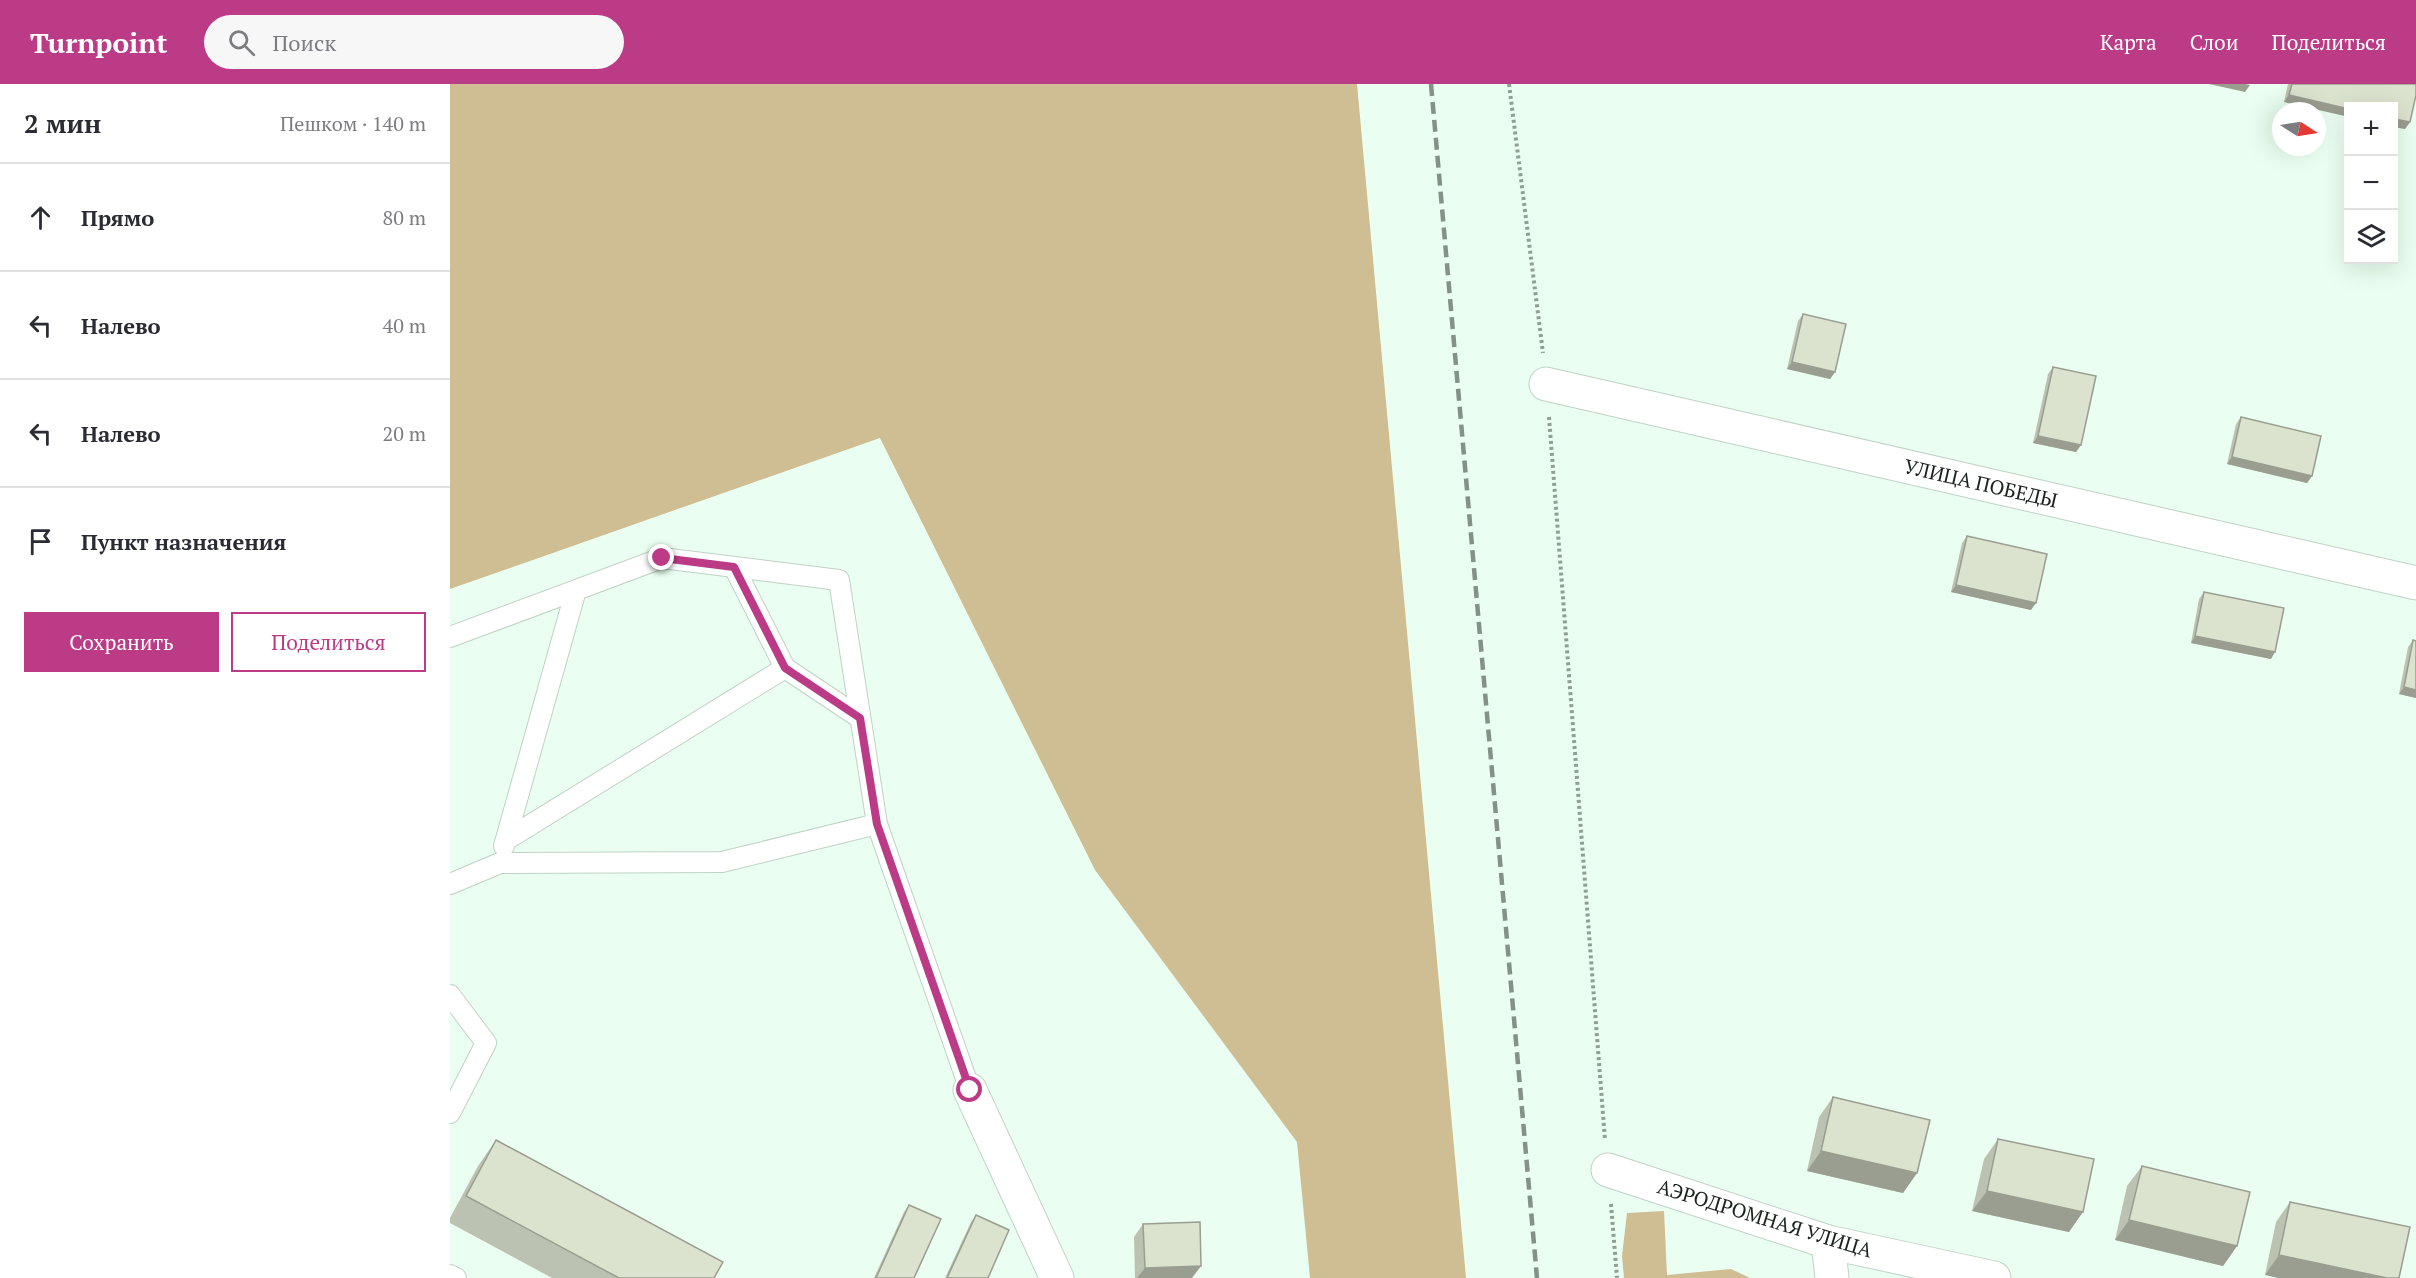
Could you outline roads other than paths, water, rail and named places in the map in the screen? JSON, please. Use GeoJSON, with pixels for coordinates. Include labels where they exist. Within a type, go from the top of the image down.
{"type":"FeatureCollection","features":[{"type":"Feature","properties":{"kind":"street","name":"УЛИЦА ПОБЕДЫ"},"geometry":{"type":"LineString","coordinates":[[1546,384],[2416,583]]}},
{"type":"Feature","properties":{"kind":"street"},"geometry":{"type":"LineString","coordinates":[[970,1090],[1057,1278]]}},
{"type":"Feature","properties":{"kind":"street","name":"АЭРОДРОМНАЯ УЛИЦА"},"geometry":{"type":"LineString","coordinates":[[1608,1170],[1828,1242],[1994,1278]]}},
{"type":"Feature","properties":{"kind":"street"},"geometry":{"type":"LineString","coordinates":[[1828,1242],[1832,1278]]}},
{"type":"Feature","properties":{"kind":"lane"},"geometry":{"type":"LineString","coordinates":[[450,637],[662,558],[839,580],[877,824],[970,1090]]}},
{"type":"Feature","properties":{"kind":"lane"},"geometry":{"type":"LineString","coordinates":[[734,567],[785,668],[860,718]]}},
{"type":"Feature","properties":{"kind":"lane"},"geometry":{"type":"LineString","coordinates":[[500,863],[576,590]]}},
{"type":"Feature","properties":{"kind":"lane"},"geometry":{"type":"LineString","coordinates":[[506,840],[785,668]]}},
{"type":"Feature","properties":{"kind":"lane"},"geometry":{"type":"LineString","coordinates":[[450,884],[500,863],[722,862],[877,824]]}},
{"type":"Feature","properties":{"kind":"lane"},"geometry":{"type":"LineString","coordinates":[[450,995],[486,1043],[450,1113]]}},
{"type":"Feature","properties":{"kind":"lane"},"geometry":{"type":"LineString","coordinates":[[450,1275],[456,1278]]}},
{"type":"Feature","properties":{"kind":"railway"},"geometry":{"type":"LineString","coordinates":[[1431,84],[1537,1278]]}}]}
